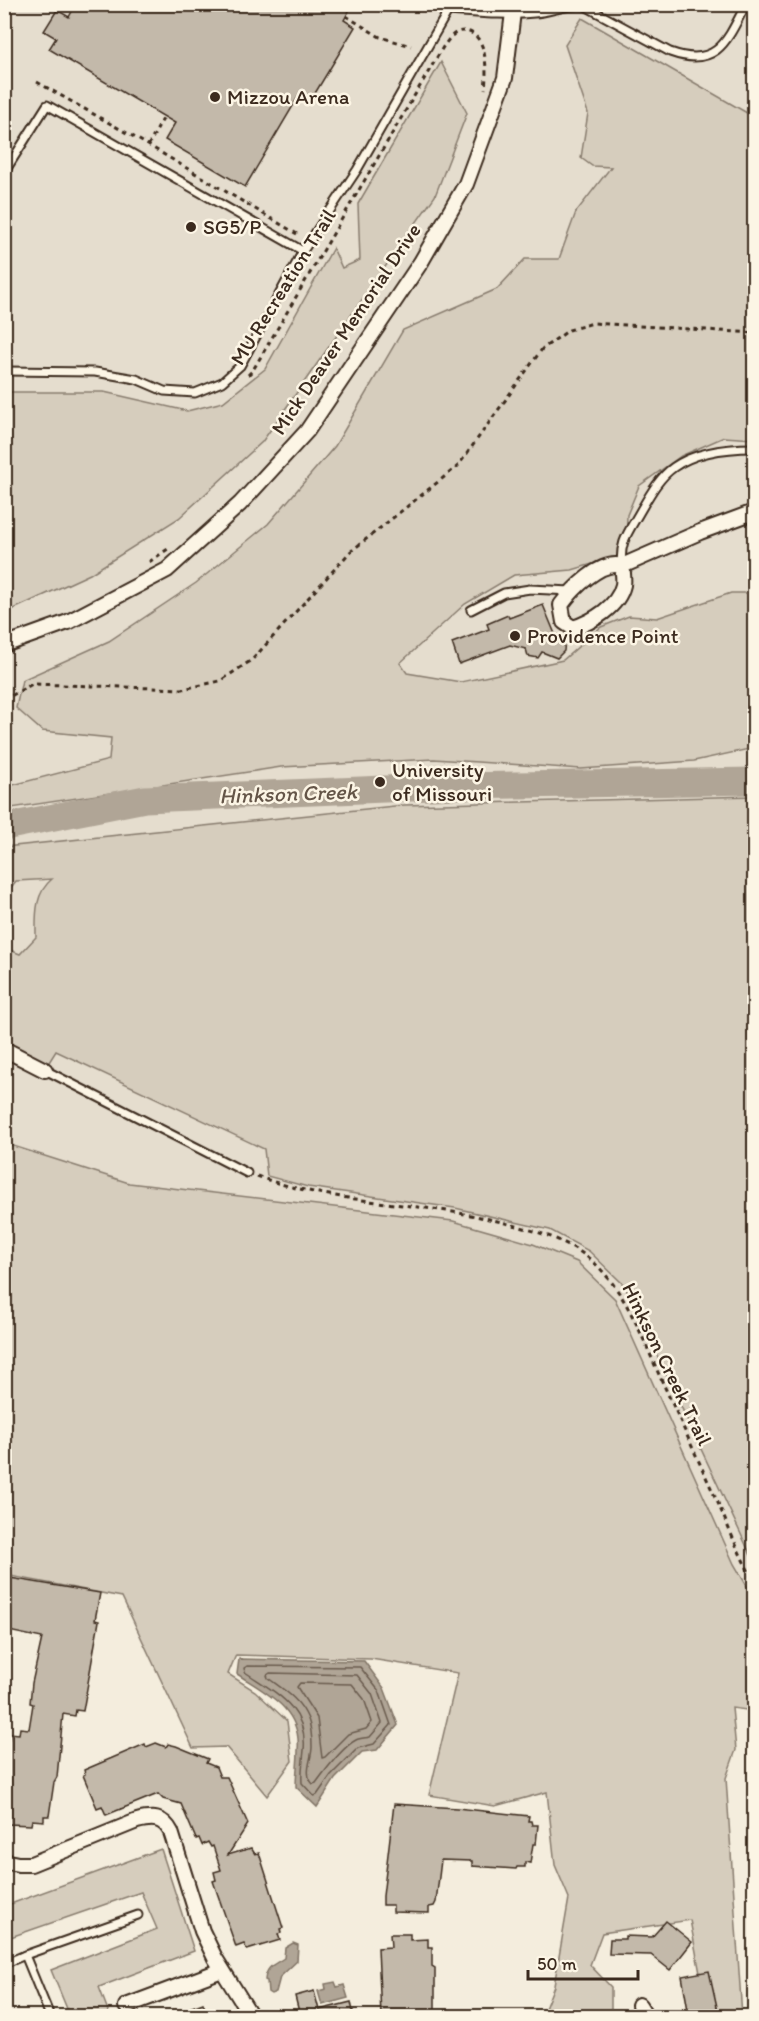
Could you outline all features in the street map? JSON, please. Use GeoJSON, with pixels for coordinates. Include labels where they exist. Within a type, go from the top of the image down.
{"type":"FeatureCollection","features":[{"type":"Feature","properties":{"kind":"street","name":"Mick Deaver Memorial Drive"},"geometry":{"type":"LineString","coordinates":[[4,645],[68,622],[166,570],[240,504],[307,431],[421,262],[466,184],[505,78],[514,10]]}},
{"type":"Feature","properties":{"kind":"street"},"geometry":{"type":"LineString","coordinates":[[622,566],[623,586],[607,609],[585,624],[573,628],[564,622],[561,605],[571,591],[608,565],[622,566],[700,532],[754,512]]}},
{"type":"Feature","properties":{"kind":"street"},"geometry":{"type":"LineString","coordinates":[[4,1049],[45,1070]]}},
{"type":"Feature","properties":{"kind":"street"},"geometry":{"type":"LineString","coordinates":[[4,1861],[31,1864],[137,1821],[149,1818],[158,1819],[167,1825],[171,1832],[202,1931],[222,1970],[251,2016]]}},
{"type":"Feature","properties":{"kind":"street"},"geometry":{"type":"LineString","coordinates":[[126,2006],[222,1970]]}},
{"type":"Feature","properties":{"kind":"lane"},"geometry":{"type":"LineString","coordinates":[[4,371],[94,372],[136,378],[164,391],[195,393],[222,382],[240,366],[303,251],[357,170],[451,8],[539,13],[557,7],[585,6],[670,52],[696,58],[708,55],[720,47],[729,36],[746,4]]}},
{"type":"Feature","properties":{"kind":"lane"},"geometry":{"type":"LineString","coordinates":[[4,173],[47,105],[303,251]]}},
{"type":"Feature","properties":{"kind":"lane"},"geometry":{"type":"LineString","coordinates":[[622,566],[620,553],[624,540],[654,488],[674,467],[706,452],[754,448]]}},
{"type":"Feature","properties":{"kind":"lane"},"geometry":{"type":"LineString","coordinates":[[471,610],[504,593],[530,589],[571,591]]}},
{"type":"Feature","properties":{"kind":"lane"},"geometry":{"type":"LineString","coordinates":[[45,1070],[247,1173]]}},
{"type":"Feature","properties":{"kind":"lane"},"geometry":{"type":"LineString","coordinates":[[4,1964],[138,1915]]}},
{"type":"Feature","properties":{"kind":"lane"},"geometry":{"type":"LineString","coordinates":[[25,1955],[50,2016]]}},
{"type":"Feature","properties":{"kind":"path"},"geometry":{"type":"LineString","coordinates":[[346,16],[380,37],[411,46]]}},
{"type":"Feature","properties":{"kind":"path","name":"MU Recreation Trail"},"geometry":{"type":"LineString","coordinates":[[245,378],[253,370],[451,36],[460,31],[471,32],[478,37],[483,47],[484,93]]}},
{"type":"Feature","properties":{"kind":"path"},"geometry":{"type":"LineString","coordinates":[[37,82],[297,234]]}},
{"type":"Feature","properties":{"kind":"path"},"geometry":{"type":"LineString","coordinates":[[141,158],[164,117]]}},
{"type":"Feature","properties":{"kind":"path"},"geometry":{"type":"LineString","coordinates":[[4,700],[32,684],[183,689],[220,681],[252,660],[350,552],[458,466],[542,349],[569,330],[593,323],[754,333]]}},
{"type":"Feature","properties":{"kind":"path"},"geometry":{"type":"LineString","coordinates":[[145,565],[172,546]]}},
{"type":"Feature","properties":{"kind":"path","name":"Hinkson Creek Trail"},"geometry":{"type":"LineString","coordinates":[[247,1173],[286,1187],[316,1193],[454,1212],[488,1219],[548,1236],[585,1256],[603,1272],[617,1290],[642,1337],[754,1581]]}},
{"type":"Feature","properties":{"kind":"shaded area","name":"University of Missouri"},"geometry":{"type":"Polygon","coordinates":[[[4,5],[754,5],[754,1698],[5,1560],[4,5]]]}},
{"type":"Feature","properties":{"kind":"shaded area"},"geometry":{"type":"Polygon","coordinates":[[[582,18],[754,117],[754,439],[724,437],[681,456],[639,486],[627,515],[626,554],[572,570],[514,575],[465,604],[400,663],[407,673],[461,682],[563,660],[601,627],[629,616],[657,618],[731,593],[754,593],[754,748],[694,761],[581,769],[434,759],[281,767],[5,809],[5,787],[109,760],[111,738],[42,731],[16,708],[22,680],[109,641],[196,583],[268,524],[335,446],[403,330],[497,289],[525,259],[559,259],[576,212],[611,167],[592,166],[581,158],[588,113],[565,45],[582,18]]]}},
{"type":"Feature","properties":{"kind":"shaded area"},"geometry":{"type":"Polygon","coordinates":[[[441,62],[467,113],[435,196],[262,442],[179,518],[90,574],[5,613],[5,392],[104,392],[187,411],[223,402],[265,369],[333,248],[342,268],[360,260],[358,204],[441,62]]]}},
{"type":"Feature","properties":{"kind":"shaded area"},"geometry":{"type":"Polygon","coordinates":[[[754,796],[754,1562],[624,1285],[589,1251],[550,1230],[455,1208],[308,1187],[267,1176],[264,1149],[56,1051],[46,1067],[5,1044],[5,948],[20,954],[36,937],[36,913],[39,898],[52,879],[16,881],[5,895],[5,847],[404,805],[754,796]]]}},
{"type":"Feature","properties":{"kind":"shaded area"},"geometry":{"type":"Polygon","coordinates":[[[4,1143],[129,1183],[453,1221],[533,1244],[577,1262],[615,1299],[734,1564],[754,1598],[754,1711],[732,1708],[736,1750],[726,1778],[742,2016],[708,2016],[690,1920],[602,1933],[590,1965],[611,1987],[611,2016],[542,2016],[554,1986],[569,1898],[555,1865],[547,1792],[495,1806],[429,1795],[458,1673],[371,1659],[236,1655],[228,1674],[255,1691],[287,1721],[292,1761],[267,1796],[226,1747],[193,1748],[122,1597],[5,1575],[4,1143]]]}},
{"type":"Feature","properties":{"kind":"shaded area"},"geometry":{"type":"Polygon","coordinates":[[[161,1849],[194,1951],[99,1987],[110,2016],[70,2016],[51,1970],[157,1929],[141,1892],[5,1939],[5,1906],[161,1849]]]}},
{"type":"Feature","properties":{"kind":"water"},"geometry":{"type":"Polygon","coordinates":[[[239,1659],[364,1661],[384,1688],[398,1725],[377,1750],[362,1752],[335,1779],[317,1807],[296,1787],[298,1736],[294,1724],[280,1704],[237,1674],[239,1659]]]}},
{"type":"Feature","properties":{"kind":"water"},"geometry":{"type":"Polygon","coordinates":[[[293,1943],[298,1945],[297,1961],[280,1977],[276,1992],[271,1994],[268,1992],[265,1980],[267,1972],[271,1966],[284,1958],[285,1948],[293,1943]]]}},
{"type":"Feature","properties":{"kind":"water"},"geometry":{"type":"Polygon","coordinates":[[[335,1982],[337,1987],[344,1985],[348,1998],[322,2005],[318,1991],[326,1989],[325,1984],[335,1982]]]}},
{"type":"Feature","properties":{"kind":"building","name":"Mizzou Arena"},"geometry":{"type":"Polygon","coordinates":[[[76,4],[353,4],[344,20],[355,27],[311,100],[300,94],[245,187],[165,140],[175,123],[49,49],[56,38],[44,31],[57,10],[69,17],[76,4]]]}},
{"type":"Feature","properties":{"kind":"building","name":"Providence Point"},"geometry":{"type":"Polygon","coordinates":[[[543,605],[555,634],[565,638],[564,651],[557,658],[542,652],[538,658],[528,656],[526,649],[510,645],[459,664],[452,643],[489,629],[487,624],[508,615],[509,618],[543,605]]]}},
{"type":"Feature","properties":{"kind":"building"},"geometry":{"type":"Polygon","coordinates":[[[4,1577],[100,1593],[95,1620],[99,1621],[83,1711],[76,1710],[75,1716],[63,1714],[57,1777],[54,1782],[49,1816],[44,1816],[44,1821],[32,1820],[31,1825],[8,1824],[9,1817],[4,1817],[4,1760],[10,1733],[19,1734],[20,1728],[29,1729],[33,1704],[30,1703],[32,1683],[42,1638],[4,1630],[4,1577]]]}},
{"type":"Feature","properties":{"kind":"building"},"geometry":{"type":"Polygon","coordinates":[[[156,1743],[166,1747],[168,1744],[176,1746],[208,1759],[206,1763],[216,1767],[220,1777],[227,1777],[248,1824],[228,1855],[251,1848],[255,1854],[259,1853],[283,1928],[278,1934],[280,1940],[247,1950],[244,1944],[236,1947],[213,1881],[216,1880],[214,1872],[221,1870],[213,1846],[211,1847],[208,1842],[202,1845],[199,1838],[196,1839],[181,1804],[163,1799],[158,1794],[106,1815],[102,1806],[97,1808],[83,1775],[84,1770],[145,1744],[146,1747],[156,1743]]]}},
{"type":"Feature","properties":{"kind":"building"},"geometry":{"type":"Polygon","coordinates":[[[394,1804],[529,1816],[528,1821],[531,1821],[532,1825],[538,1825],[536,1844],[533,1844],[530,1863],[525,1862],[525,1867],[516,1869],[472,1866],[472,1861],[441,1860],[436,1902],[434,1906],[429,1907],[429,1913],[393,1912],[393,1905],[383,1905],[383,1896],[394,1804]]]}},
{"type":"Feature","properties":{"kind":"building"},"geometry":{"type":"Polygon","coordinates":[[[666,1921],[692,1942],[670,1970],[651,1955],[609,1954],[610,1939],[625,1939],[625,1936],[652,1937],[666,1921]]]}},
{"type":"Feature","properties":{"kind":"building"},"geometry":{"type":"Polygon","coordinates":[[[390,1934],[410,1934],[410,1940],[428,1939],[428,1947],[432,1947],[432,1966],[435,1968],[435,2016],[381,2016],[378,1948],[391,1947],[390,1934]]]}},
{"type":"Feature","properties":{"kind":"building"},"geometry":{"type":"Polygon","coordinates":[[[709,1971],[719,2016],[689,2016],[682,1976],[709,1971]]]}},
{"type":"Feature","properties":{"kind":"building"},"geometry":{"type":"Polygon","coordinates":[[[314,1991],[319,2010],[351,2002],[354,2016],[300,2016],[295,1996],[314,1991]]]}},
{"type":"Feature","properties":{"kind":"building"},"geometry":{"type":"Polygon","coordinates":[[[203,2003],[208,2016],[170,2016],[170,2015],[203,2003]]]}},
{"type":"Feature","properties":{"kind":"waterway","name":"Hinkson Creek"},"geometry":{"type":"LineString","coordinates":[[4,827],[145,799],[457,786],[754,781]]}},
{"type":"Feature","properties":{"kind":"place","name":"Mizzou Arena"},"geometry":{"type":"Point","coordinates":[215,97]}},
{"type":"Feature","properties":{"kind":"place","name":"SG5/P"},"geometry":{"type":"Point","coordinates":[191,227]}},
{"type":"Feature","properties":{"kind":"place","name":"Providence Point"},"geometry":{"type":"Point","coordinates":[515,636]}},
{"type":"Feature","properties":{"kind":"place","name":"University of Missouri"},"geometry":{"type":"Point","coordinates":[380,782]}}]}
